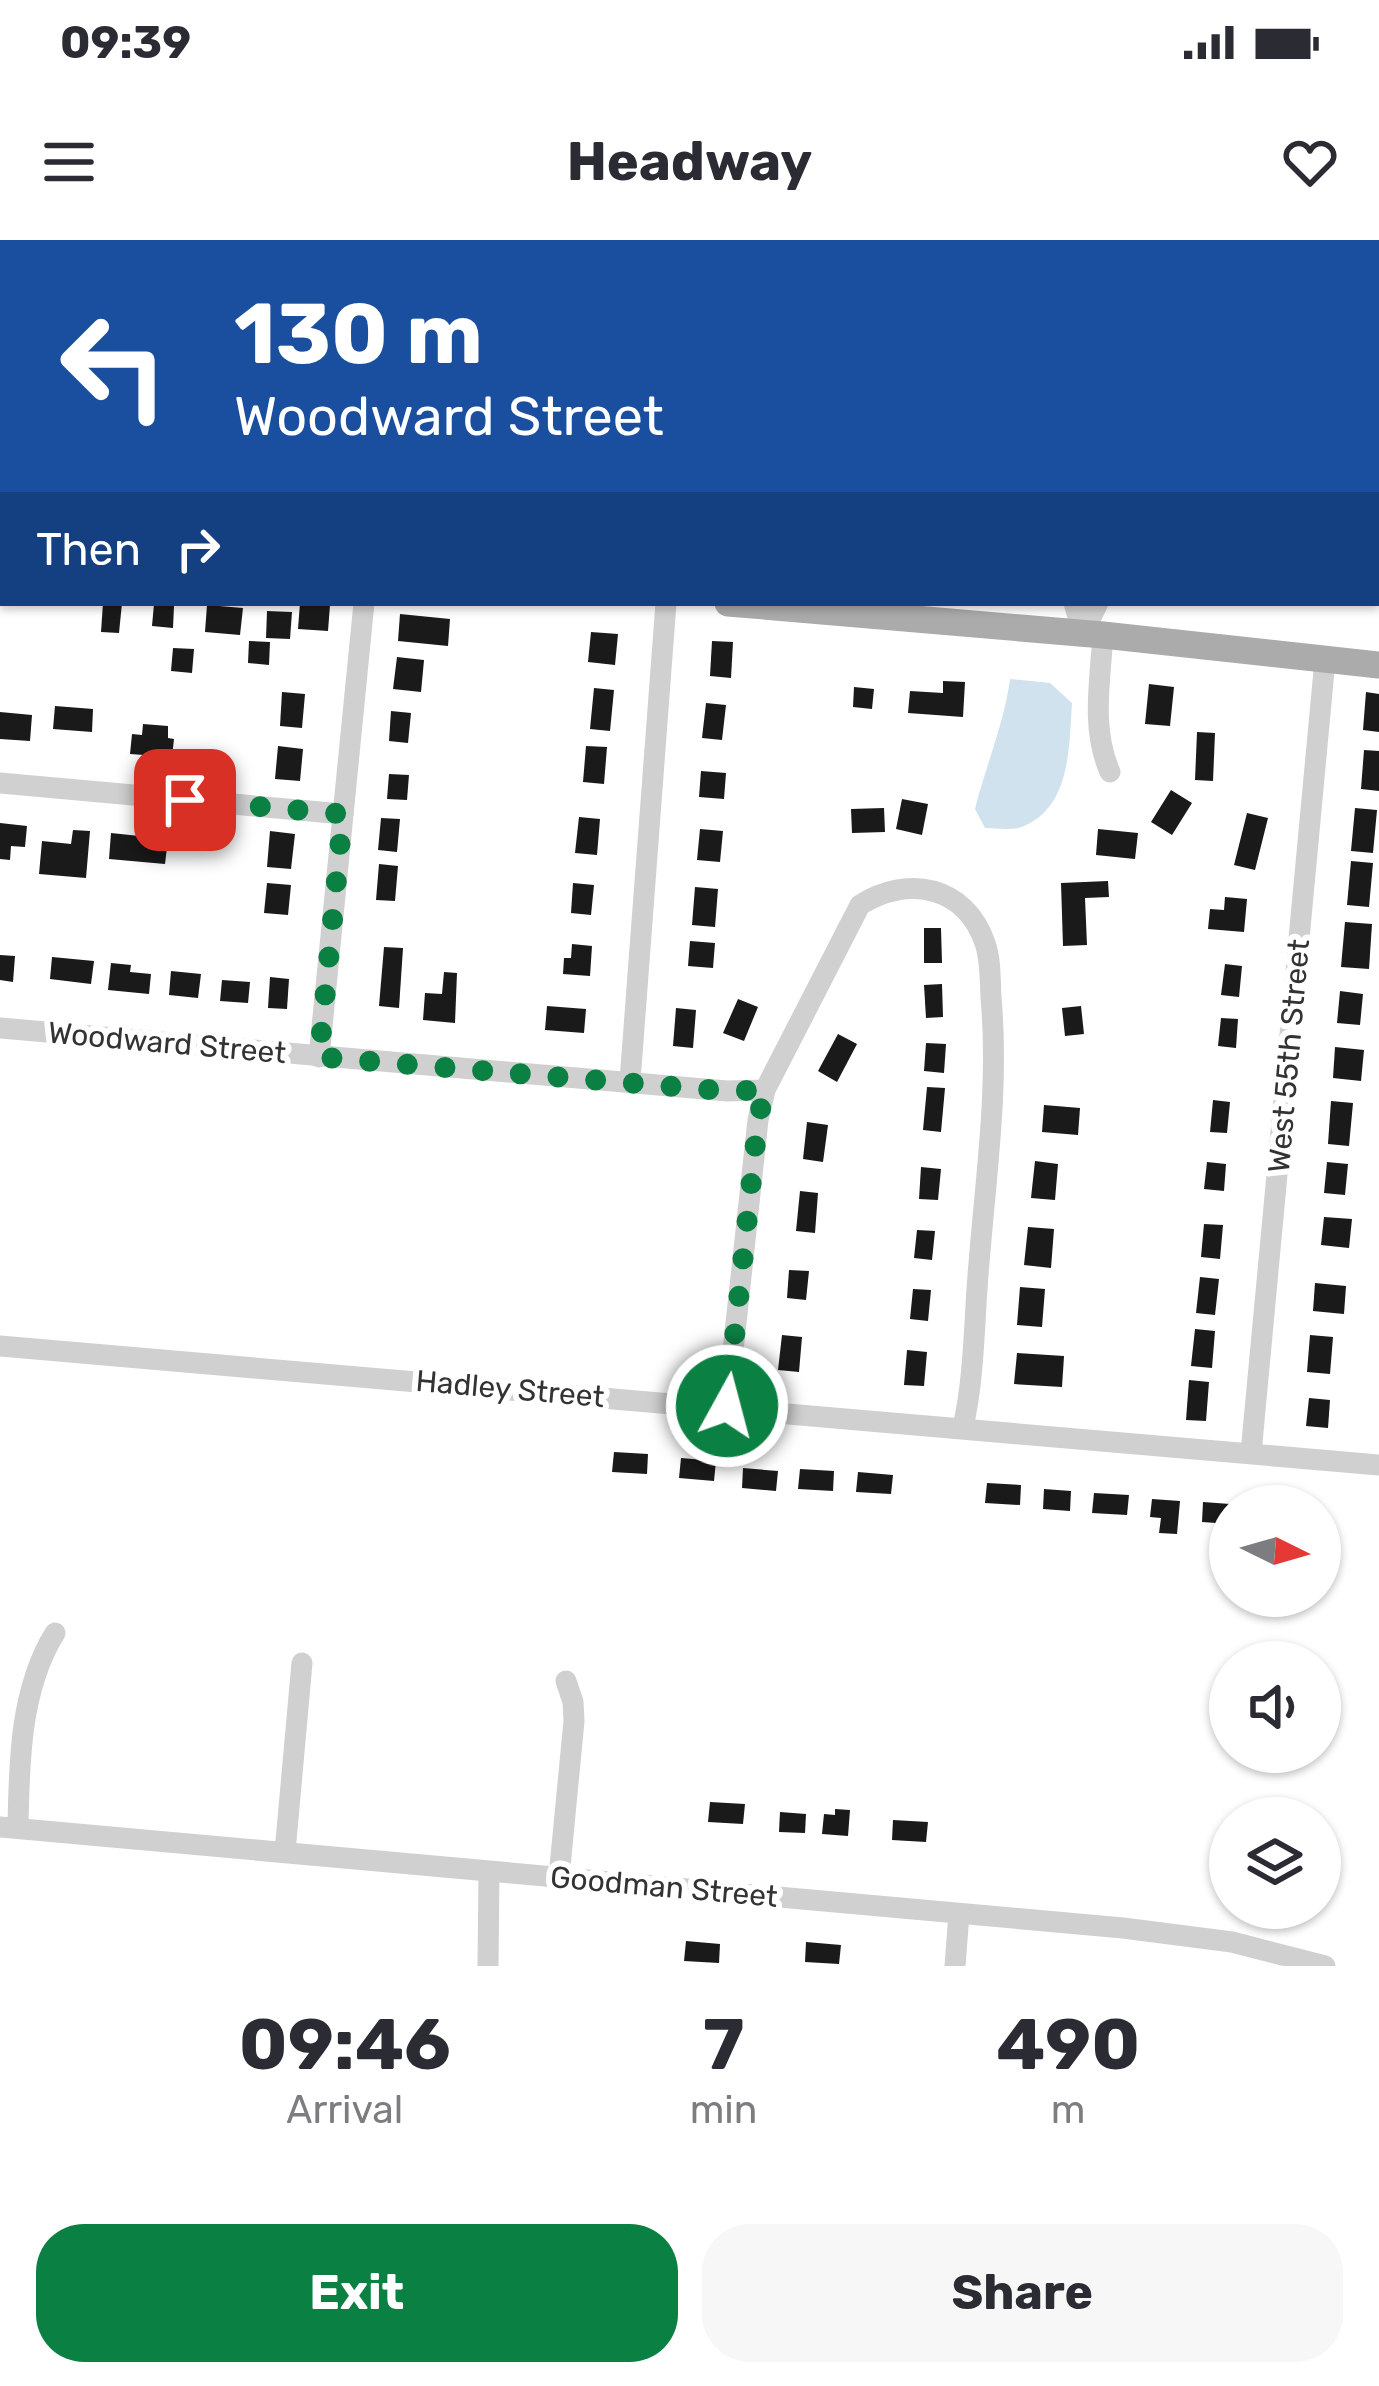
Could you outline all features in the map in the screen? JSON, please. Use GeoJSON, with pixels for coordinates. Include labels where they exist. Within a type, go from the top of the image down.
{"type":"FeatureCollection","features":[{"type":"Feature","properties":{"kind":"main road"},"geometry":{"type":"LineString","coordinates":[[762,606],[1379,665]]}},
{"type":"Feature","properties":{"kind":"street"},"geometry":{"type":"LineString","coordinates":[[319,1057],[364,606]]}},
{"type":"Feature","properties":{"kind":"street"},"geometry":{"type":"LineString","coordinates":[[630,1081],[666,606]]}},
{"type":"Feature","properties":{"kind":"street"},"geometry":{"type":"LineString","coordinates":[[1076,606],[1093,635]]}},
{"type":"Feature","properties":{"kind":"street"},"geometry":{"type":"LineString","coordinates":[[1098,606],[1093,635],[1097,728],[1110,772]]}},
{"type":"Feature","properties":{"kind":"street","name":"West 55th Street"},"geometry":{"type":"LineString","coordinates":[[1251,1453],[1325,660]]}},
{"type":"Feature","properties":{"kind":"street"},"geometry":{"type":"LineString","coordinates":[[0,783],[343,814]]}},
{"type":"Feature","properties":{"kind":"street"},"geometry":{"type":"LineString","coordinates":[[727,1406],[765,1090],[860,905],[880,892],[916,886],[944,893],[974,922],[988,950],[994,1022],[992,1109],[963,1427]]}},
{"type":"Feature","properties":{"kind":"street","name":"Woodward Street"},"geometry":{"type":"LineString","coordinates":[[0,1028],[727,1091],[765,1090]]}},
{"type":"Feature","properties":{"kind":"street","name":"Hadley Street"},"geometry":{"type":"LineString","coordinates":[[0,1346],[1379,1465]]}},
{"type":"Feature","properties":{"kind":"street"},"geometry":{"type":"LineString","coordinates":[[9,1827],[29,1690],[55,1634]]}},
{"type":"Feature","properties":{"kind":"street"},"geometry":{"type":"LineString","coordinates":[[285,1852],[302,1663]]}},
{"type":"Feature","properties":{"kind":"street"},"geometry":{"type":"LineString","coordinates":[[559,1877],[574,1721],[566,1681]]}},
{"type":"Feature","properties":{"kind":"street","name":"Goodman Street"},"geometry":{"type":"LineString","coordinates":[[9,1827],[1183,1934],[1325,1966]]}},
{"type":"Feature","properties":{"kind":"street"},"geometry":{"type":"LineString","coordinates":[[488,1966],[489,1872]]}},
{"type":"Feature","properties":{"kind":"street"},"geometry":{"type":"LineString","coordinates":[[955,1966],[959,1914]]}},
{"type":"Feature","properties":{"kind":"water"},"geometry":{"type":"Polygon","coordinates":[[[1010,679],[1050,683],[1072,703],[1068,756],[1059,790],[1039,817],[1020,828],[985,828],[975,809],[1010,679]]]}},
{"type":"Feature","properties":{"kind":"building"},"geometry":{"type":"Polygon","coordinates":[[[103,606],[122,606],[119,633],[101,632],[103,606]]]}},
{"type":"Feature","properties":{"kind":"building"},"geometry":{"type":"Polygon","coordinates":[[[154,606],[174,606],[173,628],[152,626],[154,606]]]}},
{"type":"Feature","properties":{"kind":"building"},"geometry":{"type":"Polygon","coordinates":[[[207,606],[243,608],[240,635],[205,632],[207,606]]]}},
{"type":"Feature","properties":{"kind":"building"},"geometry":{"type":"Polygon","coordinates":[[[300,606],[330,606],[328,631],[298,629],[300,606]]]}},
{"type":"Feature","properties":{"kind":"building"},"geometry":{"type":"Polygon","coordinates":[[[267,611],[292,612],[290,639],[266,638],[267,611]]]}},
{"type":"Feature","properties":{"kind":"building"},"geometry":{"type":"Polygon","coordinates":[[[400,614],[450,619],[448,646],[398,641],[400,614]]]}},
{"type":"Feature","properties":{"kind":"building"},"geometry":{"type":"Polygon","coordinates":[[[591,632],[618,634],[615,665],[588,662],[591,632]]]}},
{"type":"Feature","properties":{"kind":"building"},"geometry":{"type":"Polygon","coordinates":[[[249,641],[270,642],[269,665],[248,663],[249,641]]]}},
{"type":"Feature","properties":{"kind":"building"},"geometry":{"type":"Polygon","coordinates":[[[712,641],[733,642],[731,678],[710,676],[712,641]]]}},
{"type":"Feature","properties":{"kind":"building"},"geometry":{"type":"Polygon","coordinates":[[[173,648],[194,649],[192,673],[171,671],[173,648]]]}},
{"type":"Feature","properties":{"kind":"building"},"geometry":{"type":"Polygon","coordinates":[[[397,657],[424,660],[421,692],[393,689],[397,657]]]}},
{"type":"Feature","properties":{"kind":"building"},"geometry":{"type":"Polygon","coordinates":[[[943,681],[965,682],[963,717],[908,713],[910,691],[943,693],[943,681]]]}},
{"type":"Feature","properties":{"kind":"building"},"geometry":{"type":"Polygon","coordinates":[[[1149,684],[1174,687],[1170,726],[1145,724],[1149,684]]]}},
{"type":"Feature","properties":{"kind":"building"},"geometry":{"type":"Polygon","coordinates":[[[854,687],[874,689],[872,709],[853,707],[854,687]]]}},
{"type":"Feature","properties":{"kind":"building"},"geometry":{"type":"Polygon","coordinates":[[[594,688],[614,690],[610,731],[590,729],[594,688]]]}},
{"type":"Feature","properties":{"kind":"building"},"geometry":{"type":"Polygon","coordinates":[[[282,692],[305,694],[302,728],[280,726],[282,692]]]}},
{"type":"Feature","properties":{"kind":"building"},"geometry":{"type":"Polygon","coordinates":[[[1366,692],[1379,694],[1379,732],[1363,730],[1366,692]]]}},
{"type":"Feature","properties":{"kind":"building"},"geometry":{"type":"Polygon","coordinates":[[[706,703],[726,705],[722,740],[702,738],[706,703]]]}},
{"type":"Feature","properties":{"kind":"building"},"geometry":{"type":"Polygon","coordinates":[[[55,706],[93,709],[92,732],[53,729],[55,706]]]}},
{"type":"Feature","properties":{"kind":"building"},"geometry":{"type":"Polygon","coordinates":[[[391,711],[411,713],[408,743],[389,741],[391,711]]]}},
{"type":"Feature","properties":{"kind":"building"},"geometry":{"type":"Polygon","coordinates":[[[0,712],[32,715],[30,741],[0,739],[0,712]]]}},
{"type":"Feature","properties":{"kind":"building"},"geometry":{"type":"Polygon","coordinates":[[[143,724],[168,726],[168,738],[174,739],[172,757],[130,754],[132,734],[142,735],[143,724]]]}},
{"type":"Feature","properties":{"kind":"building"},"geometry":{"type":"Polygon","coordinates":[[[1197,732],[1215,733],[1213,781],[1195,780],[1197,732]]]}},
{"type":"Feature","properties":{"kind":"building"},"geometry":{"type":"Polygon","coordinates":[[[278,746],[303,749],[300,781],[275,779],[278,746]]]}},
{"type":"Feature","properties":{"kind":"building"},"geometry":{"type":"Polygon","coordinates":[[[586,746],[607,747],[604,784],[583,782],[586,746]]]}},
{"type":"Feature","properties":{"kind":"building"},"geometry":{"type":"Polygon","coordinates":[[[1364,750],[1379,751],[1379,791],[1361,789],[1364,750]]]}},
{"type":"Feature","properties":{"kind":"building"},"geometry":{"type":"Polygon","coordinates":[[[701,771],[726,773],[724,799],[699,797],[701,771]]]}},
{"type":"Feature","properties":{"kind":"building"},"geometry":{"type":"Polygon","coordinates":[[[389,774],[409,775],[407,800],[387,799],[389,774]]]}},
{"type":"Feature","properties":{"kind":"building"},"geometry":{"type":"Polygon","coordinates":[[[1171,790],[1192,803],[1172,835],[1151,822],[1171,790]]]}},
{"type":"Feature","properties":{"kind":"building"},"geometry":{"type":"Polygon","coordinates":[[[902,799],[928,804],[922,835],[896,829],[902,799]]]}},
{"type":"Feature","properties":{"kind":"building"},"geometry":{"type":"Polygon","coordinates":[[[884,808],[885,832],[852,833],[851,809],[884,808]]]}},
{"type":"Feature","properties":{"kind":"building"},"geometry":{"type":"Polygon","coordinates":[[[1355,808],[1377,810],[1373,853],[1351,851],[1355,808]]]}},
{"type":"Feature","properties":{"kind":"building"},"geometry":{"type":"Polygon","coordinates":[[[1247,813],[1268,818],[1255,870],[1234,865],[1247,813]]]}},
{"type":"Feature","properties":{"kind":"building"},"geometry":{"type":"Polygon","coordinates":[[[579,817],[600,819],[597,855],[575,853],[579,817]]]}},
{"type":"Feature","properties":{"kind":"building"},"geometry":{"type":"Polygon","coordinates":[[[381,818],[400,819],[397,852],[378,850],[381,818]]]}},
{"type":"Feature","properties":{"kind":"building"},"geometry":{"type":"Polygon","coordinates":[[[0,823],[27,826],[25,847],[11,846],[10,860],[0,859],[0,823]]]}},
{"type":"Feature","properties":{"kind":"building"},"geometry":{"type":"Polygon","coordinates":[[[700,829],[723,831],[720,862],[697,860],[700,829]]]}},
{"type":"Feature","properties":{"kind":"building"},"geometry":{"type":"Polygon","coordinates":[[[1098,829],[1138,833],[1135,859],[1096,855],[1098,829]]]}},
{"type":"Feature","properties":{"kind":"building"},"geometry":{"type":"Polygon","coordinates":[[[73,830],[90,831],[86,878],[39,874],[42,841],[71,844],[73,830]]]}},
{"type":"Feature","properties":{"kind":"building"},"geometry":{"type":"Polygon","coordinates":[[[270,831],[295,834],[291,869],[267,867],[270,831]]]}},
{"type":"Feature","properties":{"kind":"building"},"geometry":{"type":"Polygon","coordinates":[[[111,833],[168,839],[165,864],[109,859],[111,833]]]}},
{"type":"Feature","properties":{"kind":"building"},"geometry":{"type":"Polygon","coordinates":[[[1351,861],[1373,863],[1369,907],[1347,905],[1351,861]]]}},
{"type":"Feature","properties":{"kind":"building"},"geometry":{"type":"Polygon","coordinates":[[[379,864],[398,866],[395,901],[376,900],[379,864]]]}},
{"type":"Feature","properties":{"kind":"building"},"geometry":{"type":"Polygon","coordinates":[[[1108,881],[1109,897],[1085,898],[1087,945],[1063,946],[1061,883],[1108,881]]]}},
{"type":"Feature","properties":{"kind":"building"},"geometry":{"type":"Polygon","coordinates":[[[267,883],[291,885],[288,915],[264,913],[267,883]]]}},
{"type":"Feature","properties":{"kind":"building"},"geometry":{"type":"Polygon","coordinates":[[[573,883],[594,885],[591,915],[571,913],[573,883]]]}},
{"type":"Feature","properties":{"kind":"building"},"geometry":{"type":"Polygon","coordinates":[[[695,887],[718,889],[715,927],[692,925],[695,887]]]}},
{"type":"Feature","properties":{"kind":"building"},"geometry":{"type":"Polygon","coordinates":[[[1225,897],[1247,899],[1244,932],[1208,929],[1210,909],[1224,910],[1225,897]]]}},
{"type":"Feature","properties":{"kind":"building"},"geometry":{"type":"Polygon","coordinates":[[[1345,922],[1372,924],[1369,969],[1341,967],[1345,922]]]}},
{"type":"Feature","properties":{"kind":"building"},"geometry":{"type":"Polygon","coordinates":[[[924,928],[941,928],[942,963],[924,963],[924,928]]]}},
{"type":"Feature","properties":{"kind":"building"},"geometry":{"type":"Polygon","coordinates":[[[690,941],[715,943],[713,968],[688,966],[690,941]]]}},
{"type":"Feature","properties":{"kind":"building"},"geometry":{"type":"Polygon","coordinates":[[[572,944],[592,946],[590,976],[563,974],[564,958],[571,958],[572,944]]]}},
{"type":"Feature","properties":{"kind":"building"},"geometry":{"type":"Polygon","coordinates":[[[384,947],[403,948],[399,1008],[379,1006],[384,947]]]}},
{"type":"Feature","properties":{"kind":"building"},"geometry":{"type":"Polygon","coordinates":[[[0,955],[15,956],[13,982],[0,980],[0,955]]]}},
{"type":"Feature","properties":{"kind":"building"},"geometry":{"type":"Polygon","coordinates":[[[52,957],[94,961],[91,984],[50,979],[52,957]]]}},
{"type":"Feature","properties":{"kind":"building"},"geometry":{"type":"Polygon","coordinates":[[[111,963],[131,965],[130,972],[151,974],[149,994],[108,990],[111,963]]]}},
{"type":"Feature","properties":{"kind":"building"},"geometry":{"type":"Polygon","coordinates":[[[1225,964],[1242,966],[1239,997],[1221,995],[1225,964]]]}},
{"type":"Feature","properties":{"kind":"building"},"geometry":{"type":"Polygon","coordinates":[[[171,971],[201,974],[198,998],[169,995],[171,971]]]}},
{"type":"Feature","properties":{"kind":"building"},"geometry":{"type":"Polygon","coordinates":[[[444,972],[457,973],[455,1023],[423,1020],[425,993],[442,994],[444,972]]]}},
{"type":"Feature","properties":{"kind":"building"},"geometry":{"type":"Polygon","coordinates":[[[270,977],[289,979],[287,1009],[268,1008],[270,977]]]}},
{"type":"Feature","properties":{"kind":"building"},"geometry":{"type":"Polygon","coordinates":[[[222,980],[250,982],[248,1003],[220,1001],[222,980]]]}},
{"type":"Feature","properties":{"kind":"building"},"geometry":{"type":"Polygon","coordinates":[[[942,984],[943,1017],[926,1018],[924,985],[942,984]]]}},
{"type":"Feature","properties":{"kind":"building"},"geometry":{"type":"Polygon","coordinates":[[[1340,991],[1363,994],[1360,1025],[1337,1023],[1340,991]]]}},
{"type":"Feature","properties":{"kind":"building"},"geometry":{"type":"Polygon","coordinates":[[[738,999],[758,1007],[744,1041],[723,1033],[738,999]]]}},
{"type":"Feature","properties":{"kind":"building"},"geometry":{"type":"Polygon","coordinates":[[[547,1006],[586,1009],[584,1033],[545,1030],[547,1006]]]}},
{"type":"Feature","properties":{"kind":"building"},"geometry":{"type":"Polygon","coordinates":[[[1081,1006],[1084,1034],[1065,1036],[1062,1008],[1081,1006]]]}},
{"type":"Feature","properties":{"kind":"building"},"geometry":{"type":"Polygon","coordinates":[[[676,1008],[696,1010],[693,1048],[673,1046],[676,1008]]]}},
{"type":"Feature","properties":{"kind":"building"},"geometry":{"type":"Polygon","coordinates":[[[1221,1018],[1238,1019],[1236,1048],[1218,1046],[1221,1018]]]}},
{"type":"Feature","properties":{"kind":"building"},"geometry":{"type":"Polygon","coordinates":[[[838,1034],[857,1044],[837,1082],[818,1071],[838,1034]]]}},
{"type":"Feature","properties":{"kind":"building"},"geometry":{"type":"Polygon","coordinates":[[[926,1043],[946,1044],[944,1073],[924,1071],[926,1043]]]}},
{"type":"Feature","properties":{"kind":"building"},"geometry":{"type":"Polygon","coordinates":[[[1335,1047],[1364,1050],[1361,1081],[1333,1078],[1335,1047]]]}},
{"type":"Feature","properties":{"kind":"building"},"geometry":{"type":"Polygon","coordinates":[[[927,1087],[945,1088],[941,1132],[923,1130],[927,1087]]]}},
{"type":"Feature","properties":{"kind":"building"},"geometry":{"type":"Polygon","coordinates":[[[1213,1100],[1230,1102],[1227,1133],[1210,1132],[1213,1100]]]}},
{"type":"Feature","properties":{"kind":"building"},"geometry":{"type":"Polygon","coordinates":[[[1331,1101],[1353,1103],[1349,1146],[1328,1144],[1331,1101]]]}},
{"type":"Feature","properties":{"kind":"building"},"geometry":{"type":"Polygon","coordinates":[[[1044,1105],[1080,1108],[1078,1135],[1042,1132],[1044,1105]]]}},
{"type":"Feature","properties":{"kind":"building"},"geometry":{"type":"Polygon","coordinates":[[[807,1122],[828,1125],[823,1162],[803,1159],[807,1122]]]}},
{"type":"Feature","properties":{"kind":"building"},"geometry":{"type":"Polygon","coordinates":[[[1035,1161],[1058,1164],[1055,1200],[1031,1198],[1035,1161]]]}},
{"type":"Feature","properties":{"kind":"building"},"geometry":{"type":"Polygon","coordinates":[[[1207,1162],[1226,1164],[1224,1191],[1204,1189],[1207,1162]]]}},
{"type":"Feature","properties":{"kind":"building"},"geometry":{"type":"Polygon","coordinates":[[[1327,1162],[1348,1164],[1345,1195],[1324,1193],[1327,1162]]]}},
{"type":"Feature","properties":{"kind":"building"},"geometry":{"type":"Polygon","coordinates":[[[921,1167],[941,1169],[938,1200],[919,1199],[921,1167]]]}},
{"type":"Feature","properties":{"kind":"building"},"geometry":{"type":"Polygon","coordinates":[[[800,1191],[818,1193],[815,1233],[796,1231],[800,1191]]]}},
{"type":"Feature","properties":{"kind":"building"},"geometry":{"type":"Polygon","coordinates":[[[1324,1217],[1352,1219],[1349,1248],[1321,1245],[1324,1217]]]}},
{"type":"Feature","properties":{"kind":"building"},"geometry":{"type":"Polygon","coordinates":[[[1204,1224],[1223,1225],[1220,1259],[1201,1257],[1204,1224]]]}},
{"type":"Feature","properties":{"kind":"building"},"geometry":{"type":"Polygon","coordinates":[[[1028,1227],[1054,1229],[1051,1268],[1024,1265],[1028,1227]]]}},
{"type":"Feature","properties":{"kind":"building"},"geometry":{"type":"Polygon","coordinates":[[[917,1230],[935,1231],[932,1260],[914,1258],[917,1230]]]}},
{"type":"Feature","properties":{"kind":"building"},"geometry":{"type":"Polygon","coordinates":[[[789,1270],[809,1271],[806,1300],[787,1298],[789,1270]]]}},
{"type":"Feature","properties":{"kind":"building"},"geometry":{"type":"Polygon","coordinates":[[[1200,1277],[1219,1279],[1215,1315],[1196,1313],[1200,1277]]]}},
{"type":"Feature","properties":{"kind":"building"},"geometry":{"type":"Polygon","coordinates":[[[1315,1283],[1346,1286],[1344,1314],[1313,1311],[1315,1283]]]}},
{"type":"Feature","properties":{"kind":"building"},"geometry":{"type":"Polygon","coordinates":[[[1020,1287],[1045,1289],[1042,1327],[1017,1325],[1020,1287]]]}},
{"type":"Feature","properties":{"kind":"building"},"geometry":{"type":"Polygon","coordinates":[[[913,1289],[931,1290],[928,1321],[910,1319],[913,1289]]]}},
{"type":"Feature","properties":{"kind":"building"},"geometry":{"type":"Polygon","coordinates":[[[1195,1329],[1215,1331],[1212,1368],[1191,1366],[1195,1329]]]}},
{"type":"Feature","properties":{"kind":"building"},"geometry":{"type":"Polygon","coordinates":[[[782,1335],[802,1337],[799,1372],[778,1370],[782,1335]]]}},
{"type":"Feature","properties":{"kind":"building"},"geometry":{"type":"Polygon","coordinates":[[[1310,1335],[1333,1337],[1330,1374],[1307,1372],[1310,1335]]]}},
{"type":"Feature","properties":{"kind":"building"},"geometry":{"type":"Polygon","coordinates":[[[907,1350],[927,1352],[924,1386],[904,1385],[907,1350]]]}},
{"type":"Feature","properties":{"kind":"building"},"geometry":{"type":"Polygon","coordinates":[[[1017,1353],[1064,1356],[1062,1387],[1014,1384],[1017,1353]]]}},
{"type":"Feature","properties":{"kind":"building"},"geometry":{"type":"Polygon","coordinates":[[[1189,1380],[1209,1382],[1206,1421],[1186,1420],[1189,1380]]]}},
{"type":"Feature","properties":{"kind":"building"},"geometry":{"type":"Polygon","coordinates":[[[1309,1398],[1330,1400],[1328,1428],[1306,1426],[1309,1398]]]}},
{"type":"Feature","properties":{"kind":"building"},"geometry":{"type":"Polygon","coordinates":[[[614,1452],[648,1454],[647,1474],[612,1472],[614,1452]]]}},
{"type":"Feature","properties":{"kind":"building"},"geometry":{"type":"Polygon","coordinates":[[[681,1458],[716,1461],[714,1481],[679,1478],[681,1458]]]}},
{"type":"Feature","properties":{"kind":"building"},"geometry":{"type":"Polygon","coordinates":[[[743,1468],[778,1471],[776,1491],[742,1488],[743,1468]]]}},
{"type":"Feature","properties":{"kind":"building"},"geometry":{"type":"Polygon","coordinates":[[[800,1469],[834,1471],[833,1491],[798,1489],[800,1469]]]}},
{"type":"Feature","properties":{"kind":"building"},"geometry":{"type":"Polygon","coordinates":[[[858,1472],[893,1475],[891,1494],[856,1492],[858,1472]]]}},
{"type":"Feature","properties":{"kind":"building"},"geometry":{"type":"Polygon","coordinates":[[[987,1483],[1021,1485],[1020,1505],[985,1503],[987,1483]]]}},
{"type":"Feature","properties":{"kind":"building"},"geometry":{"type":"Polygon","coordinates":[[[1044,1489],[1071,1491],[1070,1511],[1043,1509],[1044,1489]]]}},
{"type":"Feature","properties":{"kind":"building"},"geometry":{"type":"Polygon","coordinates":[[[1094,1493],[1129,1495],[1127,1515],[1092,1513],[1094,1493]]]}},
{"type":"Feature","properties":{"kind":"building"},"geometry":{"type":"Polygon","coordinates":[[[1152,1499],[1180,1501],[1177,1534],[1159,1533],[1161,1518],[1150,1517],[1152,1499]]]}},
{"type":"Feature","properties":{"kind":"building"},"geometry":{"type":"Polygon","coordinates":[[[1203,1502],[1209,1502],[1209,1522],[1202,1522],[1203,1502]]]}},
{"type":"Feature","properties":{"kind":"building"},"geometry":{"type":"Polygon","coordinates":[[[710,1802],[745,1804],[743,1824],[708,1822],[710,1802]]]}},
{"type":"Feature","properties":{"kind":"building"},"geometry":{"type":"Polygon","coordinates":[[[835,1809],[850,1810],[848,1836],[822,1834],[824,1814],[835,1815],[835,1809]]]}},
{"type":"Feature","properties":{"kind":"building"},"geometry":{"type":"Polygon","coordinates":[[[780,1812],[806,1814],[805,1833],[779,1832],[780,1812]]]}},
{"type":"Feature","properties":{"kind":"building"},"geometry":{"type":"Polygon","coordinates":[[[893,1820],[928,1822],[926,1842],[892,1840],[893,1820]]]}},
{"type":"Feature","properties":{"kind":"building"},"geometry":{"type":"Polygon","coordinates":[[[686,1941],[720,1944],[719,1963],[684,1961],[686,1941]]]}},
{"type":"Feature","properties":{"kind":"building"},"geometry":{"type":"Polygon","coordinates":[[[806,1942],[841,1945],[839,1964],[805,1962],[806,1942]]]}},
{"type":"Feature","properties":{"kind":"route"},"geometry":{"type":"LineString","coordinates":[[185,800],[343,814],[319,1057],[727,1091],[765,1090],[727,1406]]}}]}
